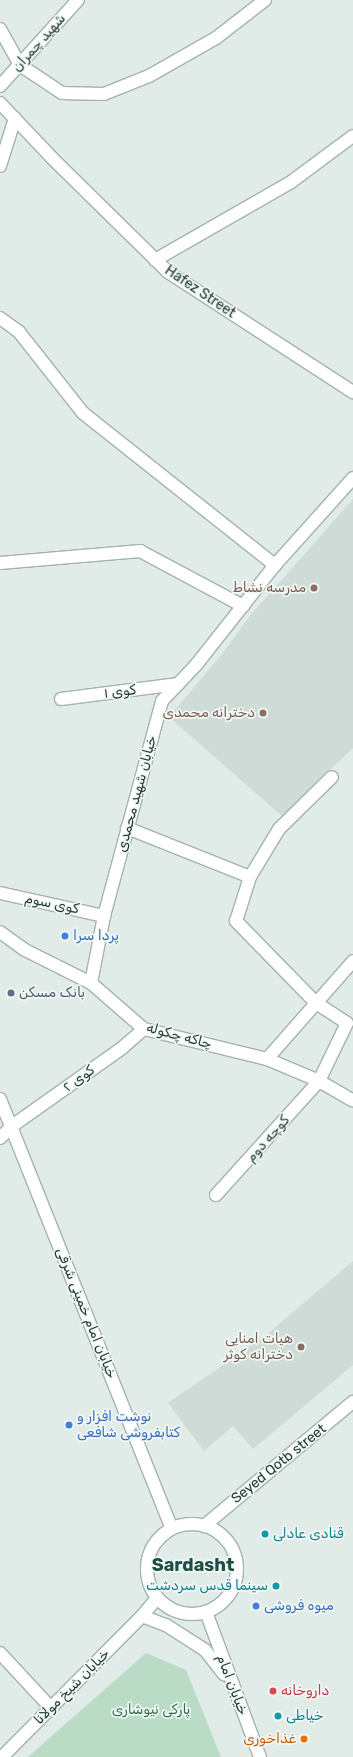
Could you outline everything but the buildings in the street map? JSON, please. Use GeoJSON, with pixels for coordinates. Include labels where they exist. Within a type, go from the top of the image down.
{"type":"FeatureCollection","features":[{"type":"Feature","properties":{"kind":"street","name":"شهید چمران"},"geometry":{"type":"LineString","coordinates":[[0,86],[78,0]]}},
{"type":"Feature","properties":{"kind":"street"},"geometry":{"type":"LineString","coordinates":[[0,29],[20,65],[62,93],[104,94],[149,76],[216,38],[265,0]]}},
{"type":"Feature","properties":{"kind":"street","name":"Hafez Street"},"geometry":{"type":"LineString","coordinates":[[0,103],[168,272],[353,392]]}},
{"type":"Feature","properties":{"kind":"street"},"geometry":{"type":"LineString","coordinates":[[0,166],[14,118]]}},
{"type":"Feature","properties":{"kind":"street"},"geometry":{"type":"LineString","coordinates":[[155,260],[291,182],[353,136]]}},
{"type":"Feature","properties":{"kind":"street"},"geometry":{"type":"LineString","coordinates":[[0,318],[19,332],[83,413],[275,565]]}},
{"type":"Feature","properties":{"kind":"street","name":"خیابان شهید محمدی"},"geometry":{"type":"LineString","coordinates":[[91,982],[104,916],[162,701],[243,606],[275,565],[353,478]]}},
{"type":"Feature","properties":{"kind":"street"},"geometry":{"type":"LineString","coordinates":[[0,563],[140,551],[243,606]]}},
{"type":"Feature","properties":{"kind":"street","name":"کوی ۱"},"geometry":{"type":"LineString","coordinates":[[61,699],[178,684]]}},
{"type":"Feature","properties":{"kind":"street"},"geometry":{"type":"LineString","coordinates":[[316,1003],[236,921],[250,877],[279,829],[332,777]]}},
{"type":"Feature","properties":{"kind":"street"},"geometry":{"type":"LineString","coordinates":[[127,828],[250,877]]}},
{"type":"Feature","properties":{"kind":"street","name":"کوی سوم"},"geometry":{"type":"LineString","coordinates":[[0,893],[104,916]]}},
{"type":"Feature","properties":{"kind":"street","name":"چاکه چکوله"},"geometry":{"type":"LineString","coordinates":[[0,932],[25,950],[91,982],[144,1029],[267,1059],[319,1081],[353,1101]]}},
{"type":"Feature","properties":{"kind":"street"},"geometry":{"type":"LineString","coordinates":[[267,1059],[353,961]]}},
{"type":"Feature","properties":{"kind":"street","name":"کوچه دوم"},"geometry":{"type":"LineString","coordinates":[[216,1196],[319,1081],[348,1024],[316,1003]]}},
{"type":"Feature","properties":{"kind":"street","name":"کوی ۲"},"geometry":{"type":"LineString","coordinates":[[0,1138],[12,1126],[71,1086],[144,1029]]}},
{"type":"Feature","properties":{"kind":"street","name":"خیابان امام خمینی شرقی"},"geometry":{"type":"LineString","coordinates":[[0,1099],[172,1528]]}},
{"type":"Feature","properties":{"kind":"street","name":"Seyed Qotb street"},"geometry":{"type":"LineString","coordinates":[[204,1526],[353,1402]]}},
{"type":"Feature","properties":{"kind":"street"},"geometry":{"type":"LineString","coordinates":[[183,1525],[204,1526],[225,1539],[232,1550],[237,1566],[233,1587],[226,1598],[218,1606],[206,1612],[185,1614],[174,1611],[157,1598],[147,1573],[148,1559],[153,1547],[161,1536],[172,1528],[183,1525]]}},
{"type":"Feature","properties":{"kind":"street","name":"خیابان شیخ مولانا"},"geometry":{"type":"LineString","coordinates":[[2,1757],[142,1616],[157,1598]]}},
{"type":"Feature","properties":{"kind":"street","name":"خیابان امام"},"geometry":{"type":"LineString","coordinates":[[206,1612],[260,1757]]}},
{"type":"Feature","properties":{"kind":"street"},"geometry":{"type":"LineString","coordinates":[[142,1616],[166,1625],[205,1650],[232,1684]]}},
{"type":"Feature","properties":{"kind":"street"},"geometry":{"type":"LineString","coordinates":[[0,1653],[40,1698],[51,1708]]}},
{"type":"Feature","properties":{"kind":"shaded area","name":"دخترانه محمدی"},"geometry":{"type":"Polygon","coordinates":[[[353,499],[353,748],[282,816],[169,717],[222,654],[249,617],[353,499]]]}},
{"type":"Feature","properties":{"kind":"shaded area","name":"هیات امنایی دخترانه کوثر"},"geometry":{"type":"Polygon","coordinates":[[[353,1261],[353,1365],[253,1449],[233,1426],[204,1451],[168,1403],[265,1336],[353,1261]]]}},
{"type":"Feature","properties":{"kind":"green space","name":"پارکی نیوشاری"},"geometry":{"type":"Polygon","coordinates":[[[146,1653],[186,1670],[221,1757],[28,1757],[146,1653]]]}},
{"type":"Feature","properties":{"kind":"place","name":"مدرسه نشاط"},"geometry":{"type":"Point","coordinates":[314,588]}},
{"type":"Feature","properties":{"kind":"place","name":"دخترانه محمدی"},"geometry":{"type":"Point","coordinates":[263,713]}},
{"type":"Feature","properties":{"kind":"place","name":"پردا سرا"},"geometry":{"type":"Point","coordinates":[65,936]}},
{"type":"Feature","properties":{"kind":"place","name":"بانک مسکن"},"geometry":{"type":"Point","coordinates":[11,993]}},
{"type":"Feature","properties":{"kind":"place","name":"هیات امنایی دخترانه کوثر"},"geometry":{"type":"Point","coordinates":[301,1347]}},
{"type":"Feature","properties":{"kind":"place","name":"نوشت افزار و کتابفروشی شافعی"},"geometry":{"type":"Point","coordinates":[69,1425]}},
{"type":"Feature","properties":{"kind":"place","name":"قنادی عادلی"},"geometry":{"type":"Point","coordinates":[265,1534]}},
{"type":"Feature","properties":{"kind":"place","name":"سینما قدس سردشت"},"geometry":{"type":"Point","coordinates":[276,1586]}},
{"type":"Feature","properties":{"kind":"place","name":"میوه فروشی"},"geometry":{"type":"Point","coordinates":[256,1606]}},
{"type":"Feature","properties":{"kind":"place","name":"داروخانه"},"geometry":{"type":"Point","coordinates":[273,1691]}},
{"type":"Feature","properties":{"kind":"place","name":"خیاطی"},"geometry":{"type":"Point","coordinates":[278,1716]}},
{"type":"Feature","properties":{"kind":"place","name":"غذاخوری"},"geometry":{"type":"Point","coordinates":[304,1739]}},
{"type":"Feature","properties":{"kind":"district","name":"Sardasht"},"geometry":{"type":"Point","coordinates":[193,1565]}}]}
